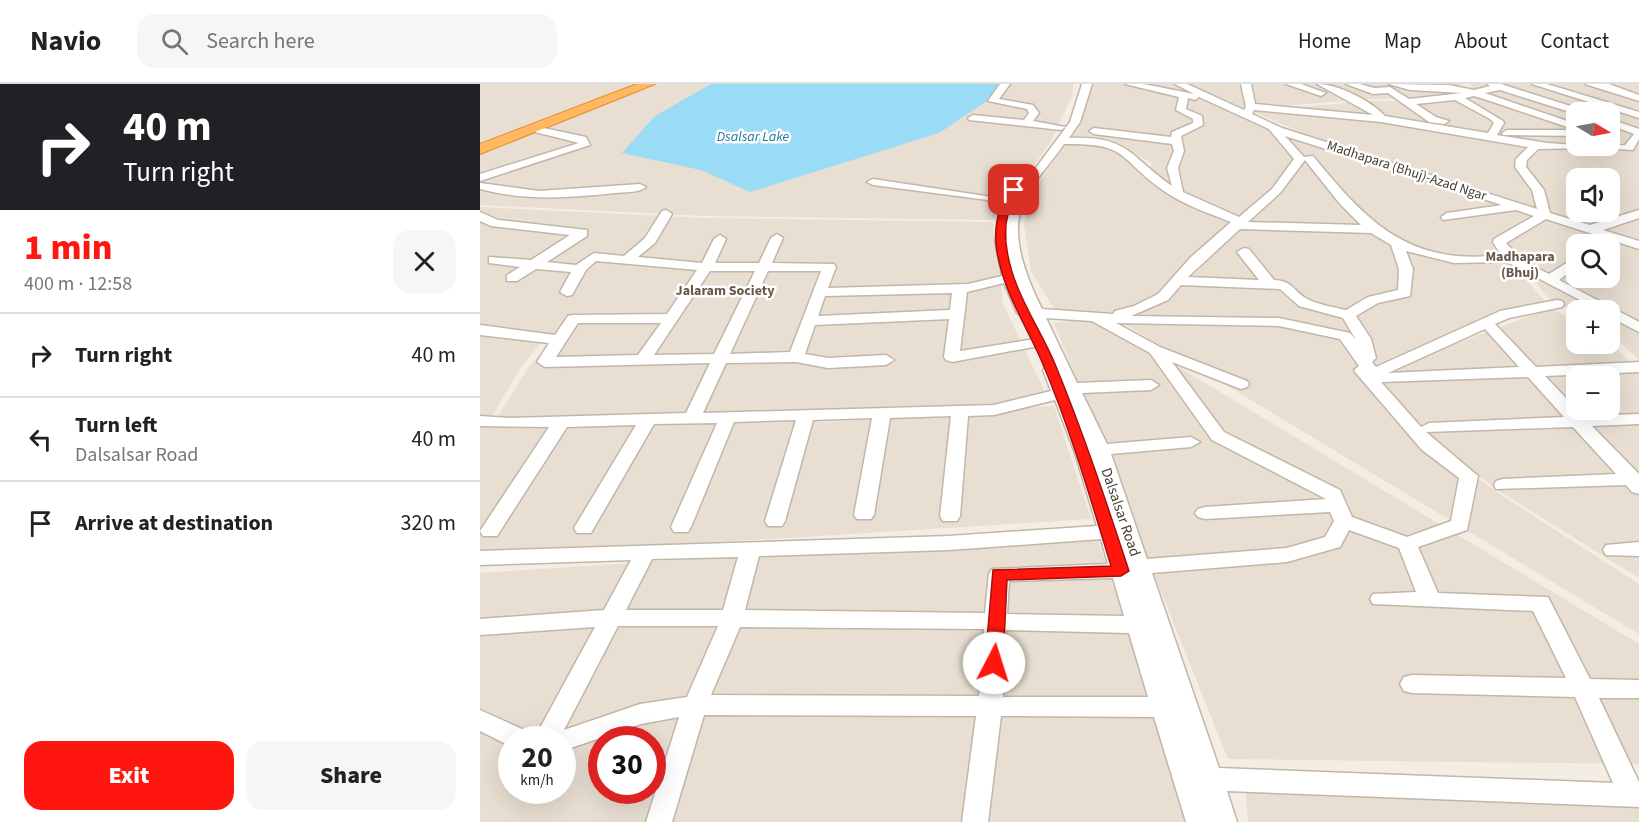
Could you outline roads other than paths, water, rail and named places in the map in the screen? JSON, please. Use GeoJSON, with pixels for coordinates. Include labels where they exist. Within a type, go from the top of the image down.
{"type":"FeatureCollection","features":[{"type":"Feature","properties":{"kind":"highway"},"geometry":{"type":"LineString","coordinates":[[480,149],[649,84]]}},
{"type":"Feature","properties":{"kind":"street"},"geometry":{"type":"LineString","coordinates":[[1005,84],[993,101],[1030,107],[1034,113],[1027,123]]}},
{"type":"Feature","properties":{"kind":"street","name":"Dalsalsar Road"},"geometry":{"type":"LineString","coordinates":[[1078,84],[1064,132],[1007,201],[1000,227],[1002,251],[1009,278],[1038,342],[1101,450],[1130,569],[1137,625],[1199,822]]}},
{"type":"Feature","properties":{"kind":"street","name":"Dalsalsar Road"},"geometry":{"type":"LineString","coordinates":[[1087,84],[1082,106],[1018,201],[1012,220],[1014,250],[1025,289],[1066,391],[1108,532],[1130,569],[1211,779],[1224,822]]}},
{"type":"Feature","properties":{"kind":"street"},"geometry":{"type":"LineString","coordinates":[[1130,84],[1182,90],[1212,98]]}},
{"type":"Feature","properties":{"kind":"street"},"geometry":{"type":"LineString","coordinates":[[1246,84],[1249,111],[1308,110],[1382,119],[1566,132]]}},
{"type":"Feature","properties":{"kind":"street"},"geometry":{"type":"LineString","coordinates":[[1291,84],[1325,89],[1374,110],[1382,119]]}},
{"type":"Feature","properties":{"kind":"street"},"geometry":{"type":"LineString","coordinates":[[1351,84],[1373,91],[1390,90],[1433,120],[1494,127],[1521,110],[1575,94]]}},
{"type":"Feature","properties":{"kind":"street"},"geometry":{"type":"LineString","coordinates":[[1394,84],[1410,90],[1432,85],[1472,94],[1565,124]]}},
{"type":"Feature","properties":{"kind":"street"},"geometry":{"type":"LineString","coordinates":[[1537,84],[1599,102]]}},
{"type":"Feature","properties":{"kind":"street"},"geometry":{"type":"LineString","coordinates":[[1590,84],[1608,85],[1639,98]]}},
{"type":"Feature","properties":{"kind":"street"},"geometry":{"type":"LineString","coordinates":[[1325,89],[1356,85]]}},
{"type":"Feature","properties":{"kind":"street"},"geometry":{"type":"LineString","coordinates":[[1407,102],[1472,94],[1496,85],[1566,108]]}},
{"type":"Feature","properties":{"kind":"street"},"geometry":{"type":"LineString","coordinates":[[1496,102],[1550,88]]}},
{"type":"Feature","properties":{"kind":"street","name":"Madhapara (Bhuj)-Azad Ngar"},"geometry":{"type":"LineString","coordinates":[[1182,90],[1201,89],[1212,98],[1249,111],[1272,126],[1603,234]]}},
{"type":"Feature","properties":{"kind":"street"},"geometry":{"type":"LineString","coordinates":[[1308,110],[1317,104],[1325,89]]}},
{"type":"Feature","properties":{"kind":"street"},"geometry":{"type":"LineString","coordinates":[[1177,193],[1178,188],[1171,169],[1172,159],[1179,151],[1176,134],[1198,125],[1198,118],[1182,110],[1182,90]]}},
{"type":"Feature","properties":{"kind":"street"},"geometry":{"type":"LineString","coordinates":[[1456,97],[1494,127],[1534,147],[1566,148]]}},
{"type":"Feature","properties":{"kind":"street"},"geometry":{"type":"LineString","coordinates":[[1442,99],[1474,123]]}},
{"type":"Feature","properties":{"kind":"street"},"geometry":{"type":"LineString","coordinates":[[1424,101],[1455,123]]}},
{"type":"Feature","properties":{"kind":"street"},"geometry":{"type":"LineString","coordinates":[[1620,109],[1639,115]]}},
{"type":"Feature","properties":{"kind":"street"},"geometry":{"type":"LineString","coordinates":[[973,118],[1027,123],[1115,145],[1134,157],[1155,179],[1199,207],[1237,223],[1374,229]]}},
{"type":"Feature","properties":{"kind":"street"},"geometry":{"type":"LineString","coordinates":[[1272,126],[1354,211],[1374,229],[1397,244],[1447,258],[1485,262],[1510,258]]}},
{"type":"Feature","properties":{"kind":"street"},"geometry":{"type":"LineString","coordinates":[[1622,126],[1637,135]]}},
{"type":"Feature","properties":{"kind":"street"},"geometry":{"type":"LineString","coordinates":[[480,178],[585,145],[582,139],[539,130]]}},
{"type":"Feature","properties":{"kind":"street"},"geometry":{"type":"LineString","coordinates":[[1064,132],[1126,133],[1176,141]]}},
{"type":"Feature","properties":{"kind":"street"},"geometry":{"type":"LineString","coordinates":[[1620,135],[1637,135]]}},
{"type":"Feature","properties":{"kind":"street"},"geometry":{"type":"LineString","coordinates":[[1620,147],[1629,148],[1637,135]]}},
{"type":"Feature","properties":{"kind":"street"},"geometry":{"type":"LineString","coordinates":[[1534,147],[1521,157],[1519,163],[1521,171],[1536,187],[1545,215],[1499,242],[1517,264],[1639,328]]}},
{"type":"Feature","properties":{"kind":"street"},"geometry":{"type":"LineString","coordinates":[[1036,313],[1119,315],[1139,309],[1163,297],[1237,223],[1276,191],[1304,159],[1352,152]]}},
{"type":"Feature","properties":{"kind":"street"},"geometry":{"type":"LineString","coordinates":[[873,182],[1007,201]]}},
{"type":"Feature","properties":{"kind":"street"},"geometry":{"type":"LineString","coordinates":[[480,186],[502,193],[569,193],[640,188]]}},
{"type":"Feature","properties":{"kind":"street"},"geometry":{"type":"LineString","coordinates":[[1447,217],[1518,206]]}},
{"type":"Feature","properties":{"kind":"street"},"geometry":{"type":"LineString","coordinates":[[628,258],[650,240],[666,214]]}},
{"type":"Feature","properties":{"kind":"street"},"geometry":{"type":"LineString","coordinates":[[1589,230],[1639,214]]}},
{"type":"Feature","properties":{"kind":"street"},"geometry":{"type":"LineString","coordinates":[[480,216],[495,223],[583,233],[512,278]]}},
{"type":"Feature","properties":{"kind":"street"},"geometry":{"type":"LineString","coordinates":[[692,418],[777,238]]}},
{"type":"Feature","properties":{"kind":"street"},"geometry":{"type":"LineString","coordinates":[[643,360],[706,267],[720,239]]}},
{"type":"Feature","properties":{"kind":"street","name":"Madhapara (Bhuj)-Azad Ngar"},"geometry":{"type":"LineString","coordinates":[[1620,239],[1639,245]]}},
{"type":"Feature","properties":{"kind":"street"},"geometry":{"type":"LineString","coordinates":[[1348,315],[1373,300],[1405,293],[1406,269],[1397,244]]}},
{"type":"Feature","properties":{"kind":"street"},"geometry":{"type":"LineString","coordinates":[[1245,252],[1270,285]]}},
{"type":"Feature","properties":{"kind":"street"},"geometry":{"type":"LineString","coordinates":[[567,292],[579,269],[587,260],[594,257],[628,258],[706,267],[829,267],[821,292],[807,321],[796,357]]}},
{"type":"Feature","properties":{"kind":"street"},"geometry":{"type":"LineString","coordinates":[[494,260],[579,269]]}},
{"type":"Feature","properties":{"kind":"street"},"geometry":{"type":"LineString","coordinates":[[1550,280],[1566,268]]}},
{"type":"Feature","properties":{"kind":"street"},"geometry":{"type":"LineString","coordinates":[[821,292],[960,288],[1009,278]]}},
{"type":"Feature","properties":{"kind":"street"},"geometry":{"type":"LineString","coordinates":[[1178,281],[1284,285],[1292,296],[1305,305],[1348,315],[1363,339],[1379,376]]}},
{"type":"Feature","properties":{"kind":"street"},"geometry":{"type":"LineString","coordinates":[[960,288],[952,357],[1038,342]]}},
{"type":"Feature","properties":{"kind":"street"},"geometry":{"type":"LineString","coordinates":[[1379,376],[1505,314],[1557,304]]}},
{"type":"Feature","properties":{"kind":"street"},"geometry":{"type":"LineString","coordinates":[[1320,308],[1379,376]]}},
{"type":"Feature","properties":{"kind":"street"},"geometry":{"type":"LineString","coordinates":[[807,321],[956,314]]}},
{"type":"Feature","properties":{"kind":"street"},"geometry":{"type":"LineString","coordinates":[[1088,315],[1156,321],[1279,322],[1345,336]]}},
{"type":"Feature","properties":{"kind":"street"},"geometry":{"type":"LineString","coordinates":[[1088,315],[1155,350],[1241,384]]}},
{"type":"Feature","properties":{"kind":"street"},"geometry":{"type":"LineString","coordinates":[[672,318],[573,319],[545,362],[796,357],[828,363],[886,360]]}},
{"type":"Feature","properties":{"kind":"street"},"geometry":{"type":"LineString","coordinates":[[1492,328],[1636,482]]}},
{"type":"Feature","properties":{"kind":"street"},"geometry":{"type":"LineString","coordinates":[[480,330],[559,340]]}},
{"type":"Feature","properties":{"kind":"street"},"geometry":{"type":"LineString","coordinates":[[975,822],[990,705],[998,621],[999,574],[1130,569],[1287,555],[1333,542],[1341,513],[1333,494],[1218,436],[1155,350]]}},
{"type":"Feature","properties":{"kind":"street"},"geometry":{"type":"LineString","coordinates":[[1205,513],[1341,513],[1407,543],[1460,525],[1469,476],[1428,446],[1362,370],[1379,376],[1639,367]]}},
{"type":"Feature","properties":{"kind":"street"},"geometry":{"type":"LineString","coordinates":[[480,421],[561,422],[994,410],[1066,391],[1151,385]]}},
{"type":"Feature","properties":{"kind":"street"},"geometry":{"type":"LineString","coordinates":[[950,516],[960,411]]}},
{"type":"Feature","properties":{"kind":"street"},"geometry":{"type":"LineString","coordinates":[[864,515],[882,413]]}},
{"type":"Feature","properties":{"kind":"street"},"geometry":{"type":"LineString","coordinates":[[775,521],[806,415]]}},
{"type":"Feature","properties":{"kind":"street"},"geometry":{"type":"LineString","coordinates":[[681,527],[728,417]]}},
{"type":"Feature","properties":{"kind":"street"},"geometry":{"type":"LineString","coordinates":[[1429,428],[1639,418]]}},
{"type":"Feature","properties":{"kind":"street"},"geometry":{"type":"LineString","coordinates":[[585,528],[648,419]]}},
{"type":"Feature","properties":{"kind":"street"},"geometry":{"type":"LineString","coordinates":[[490,531],[561,422]]}},
{"type":"Feature","properties":{"kind":"street"},"geometry":{"type":"LineString","coordinates":[[1101,450],[1191,442]]}},
{"type":"Feature","properties":{"kind":"street"},"geometry":{"type":"LineString","coordinates":[[1503,485],[1636,482]]}},
{"type":"Feature","properties":{"kind":"street"},"geometry":{"type":"LineString","coordinates":[[480,558],[949,543],[1108,532]]}},
{"type":"Feature","properties":{"kind":"street"},"geometry":{"type":"LineString","coordinates":[[1407,543],[1430,600]]}},
{"type":"Feature","properties":{"kind":"street"},"geometry":{"type":"LineString","coordinates":[[1613,550],[1639,549]]}},
{"type":"Feature","properties":{"kind":"street"},"geometry":{"type":"LineString","coordinates":[[659,822],[695,705],[732,619],[750,550]]}},
{"type":"Feature","properties":{"kind":"street"},"geometry":{"type":"LineString","coordinates":[[553,726],[608,618],[646,552]]}},
{"type":"Feature","properties":{"kind":"street"},"geometry":{"type":"LineString","coordinates":[[1211,779],[1636,795],[1540,603],[1381,599]]}},
{"type":"Feature","properties":{"kind":"street"},"geometry":{"type":"LineString","coordinates":[[480,627],[608,618],[998,621],[1137,625]]}},
{"type":"Feature","properties":{"kind":"street"},"geometry":{"type":"LineString","coordinates":[[1412,684],[1639,689]]}},
{"type":"Feature","properties":{"kind":"street"},"geometry":{"type":"LineString","coordinates":[[576,736],[640,714],[695,705],[1163,707]]}},
{"type":"Feature","properties":{"kind":"street"},"geometry":{"type":"LineString","coordinates":[[480,720],[498,729]]}},
{"type":"Feature","properties":{"kind":"water","name":"Dsalsar Lake"},"geometry":{"type":"Polygon","coordinates":[[[711,84],[999,84],[991,98],[939,133],[750,192],[701,170],[622,153],[655,116],[711,84]]]}},
{"type":"Feature","properties":{"kind":"district","name":"Madhapara (Bhuj)"},"geometry":{"type":"Point","coordinates":[1520,264]}},
{"type":"Feature","properties":{"kind":"district","name":"Jalaram Society"},"geometry":{"type":"Point","coordinates":[725,290]}}]}
